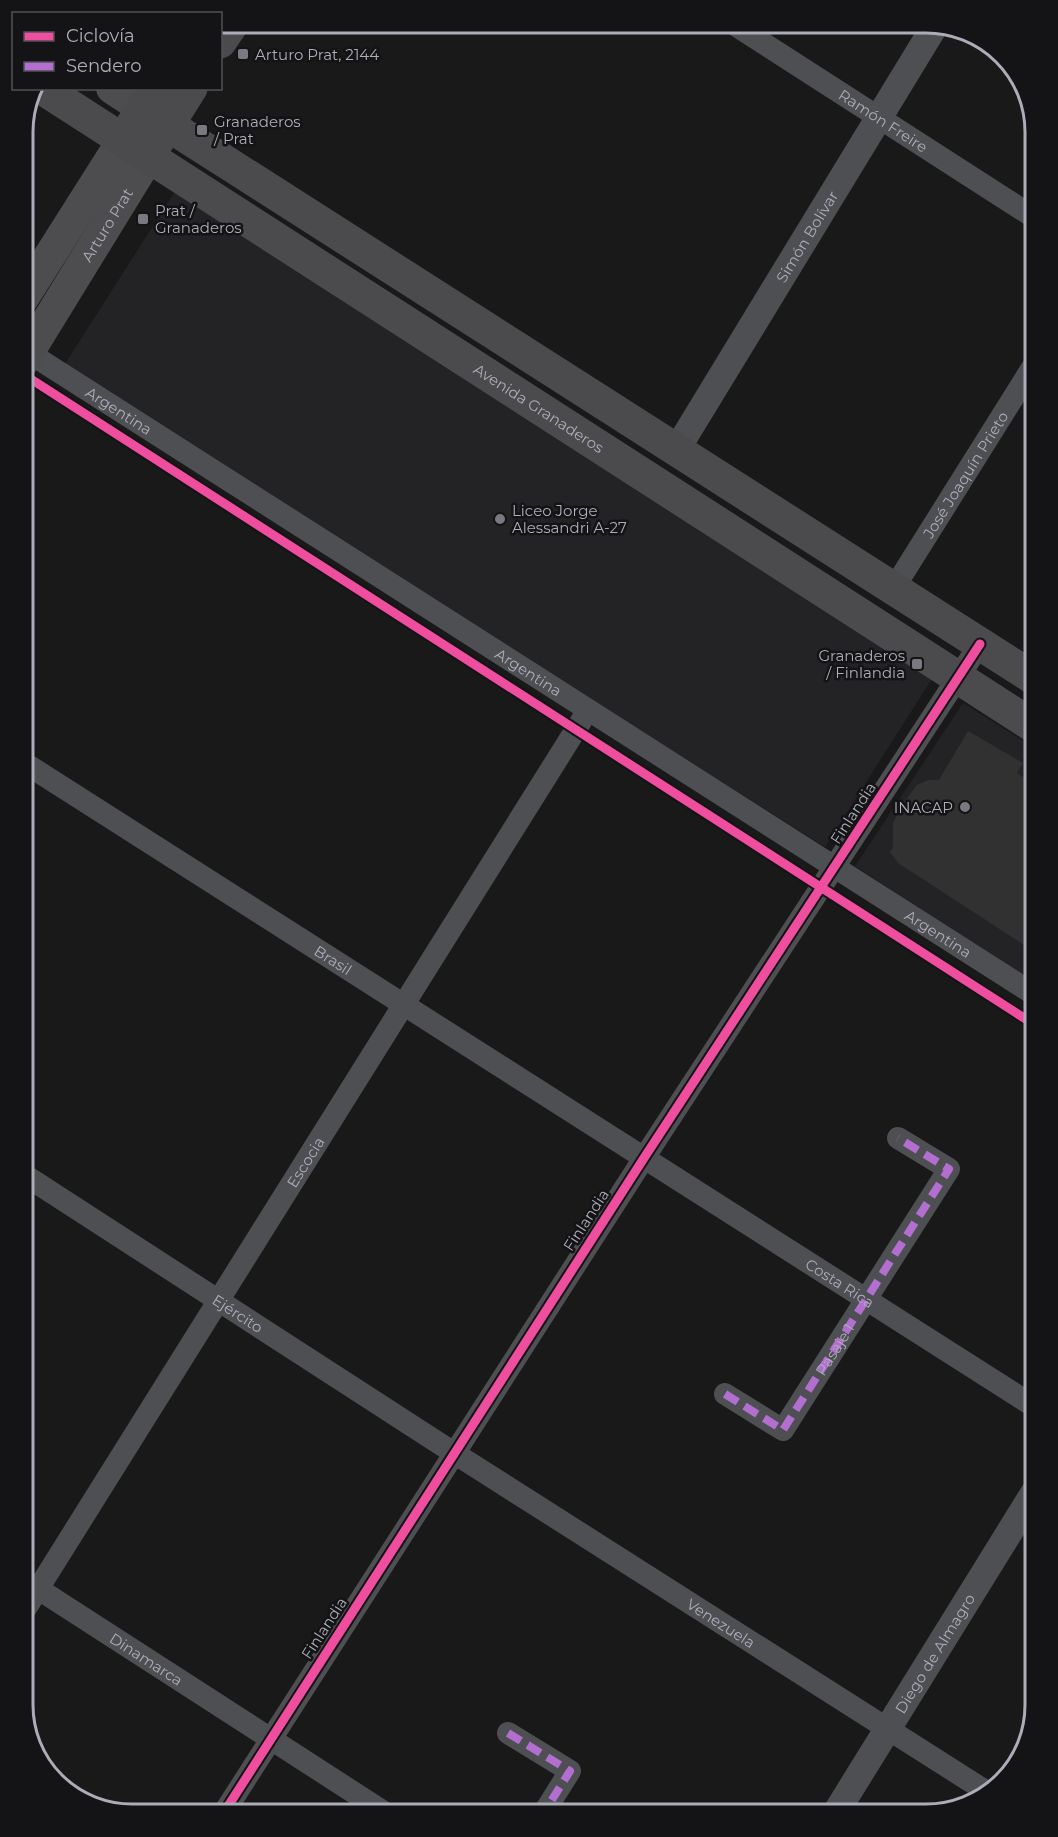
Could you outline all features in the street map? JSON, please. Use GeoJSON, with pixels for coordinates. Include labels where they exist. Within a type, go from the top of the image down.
{"type":"FeatureCollection","features":[{"type":"Feature","properties":{"kind":"main road","name":"Avenida Granaderos"},"geometry":{"type":"LineString","coordinates":[[45,90],[1025,721]]}},
{"type":"Feature","properties":{"kind":"main road"},"geometry":{"type":"LineString","coordinates":[[117,90],[155,107],[677,449],[1025,673]]}},
{"type":"Feature","properties":{"kind":"main road","name":"Arturo Prat"},"geometry":{"type":"LineString","coordinates":[[33,337],[136,148],[155,107],[187,90]]}},
{"type":"Feature","properties":{"kind":"main road","name":"Arturo Prat"},"geometry":{"type":"LineString","coordinates":[[33,285],[136,148]]}},
{"type":"Feature","properties":{"kind":"street","name":"Ramón Freire"},"geometry":{"type":"LineString","coordinates":[[748,33],[1025,211]]}},
{"type":"Feature","properties":{"kind":"street","name":"Simón Bolívar"},"geometry":{"type":"LineString","coordinates":[[677,449],[931,33]]}},
{"type":"Feature","properties":{"kind":"street","name":"Argentina"},"geometry":{"type":"LineString","coordinates":[[33,360],[836,866],[1025,989]]}},
{"type":"Feature","properties":{"kind":"street","name":"José Joaquín Prieto"},"geometry":{"type":"LineString","coordinates":[[894,588],[1025,379]]}},
{"type":"Feature","properties":{"kind":"street","name":"Finlandia"},"geometry":{"type":"LineString","coordinates":[[228,1804],[644,1158],[980,644]]}},
{"type":"Feature","properties":{"kind":"street","name":"Escocia"},"geometry":{"type":"LineString","coordinates":[[33,1579],[218,1300],[588,710]]}},
{"type":"Feature","properties":{"kind":"street","name":"Brasil"},"geometry":{"type":"LineString","coordinates":[[33,768],[644,1158]]}},
{"type":"Feature","properties":{"kind":"street","name":"Pasaje 1"},"geometry":{"type":"LineString","coordinates":[[725,1394],[783,1430],[949,1169],[898,1138]]}},
{"type":"Feature","properties":{"kind":"street","name":"Costa Rica"},"geometry":{"type":"LineString","coordinates":[[644,1158],[1025,1401]]}},
{"type":"Feature","properties":{"kind":"street","name":"Ejército"},"geometry":{"type":"LineString","coordinates":[[33,1181],[454,1453]]}},
{"type":"Feature","properties":{"kind":"street","name":"Venezuela"},"geometry":{"type":"LineString","coordinates":[[454,1453],[980,1788]]}},
{"type":"Feature","properties":{"kind":"street","name":"Diego de Almagro"},"geometry":{"type":"LineString","coordinates":[[842,1804],[1025,1507]]}},
{"type":"Feature","properties":{"kind":"street","name":"Dinamarca"},"geometry":{"type":"LineString","coordinates":[[33,1586],[371,1804]]}},
{"type":"Feature","properties":{"kind":"street"},"geometry":{"type":"LineString","coordinates":[[508,1733],[570,1771],[549,1804]]}},
{"type":"Feature","properties":{"kind":"shaded area","name":"Liceo Jorge Alessandri A-27"},"geometry":{"type":"Polygon","coordinates":[[[176,190],[937,671],[825,847],[63,367],[176,190]]]}},
{"type":"Feature","properties":{"kind":"shaded area","name":"INACAP"},"geometry":{"type":"Polygon","coordinates":[[[963,703],[1025,742],[1025,978],[855,866],[963,703]]]}},
{"type":"Feature","properties":{"kind":"building","name":"INACAP"},"geometry":{"type":"Polygon","coordinates":[[[968,731],[1023,763],[1017,773],[1025,778],[1025,946],[898,863],[890,852],[893,847],[893,823],[904,802],[917,785],[928,780],[939,780],[968,731]]]}},
{"type":"Feature","properties":{"kind":"marked path"},"geometry":{"type":"LineString","coordinates":[[725,1394],[783,1430],[949,1169],[898,1138]]}},
{"type":"Feature","properties":{"kind":"marked path"},"geometry":{"type":"LineString","coordinates":[[508,1733],[570,1771],[549,1804]]}},
{"type":"Feature","properties":{"kind":"cycle path"},"geometry":{"type":"LineString","coordinates":[[33,380],[1025,1019]]}},
{"type":"Feature","properties":{"kind":"cycle path"},"geometry":{"type":"LineString","coordinates":[[229,1804],[644,1158],[980,644]]}},
{"type":"Feature","properties":{"kind":"place","name":"Arturo Prat, 2144"},"geometry":{"type":"Point","coordinates":[243,54]}},
{"type":"Feature","properties":{"kind":"place","name":"Granaderos / Prat"},"geometry":{"type":"Point","coordinates":[202,130]}},
{"type":"Feature","properties":{"kind":"place","name":"Prat / Granaderos"},"geometry":{"type":"Point","coordinates":[143,219]}},
{"type":"Feature","properties":{"kind":"place","name":"Liceo Jorge Alessandri A-27"},"geometry":{"type":"Point","coordinates":[500,519]}},
{"type":"Feature","properties":{"kind":"place","name":"Granaderos / Finlandia"},"geometry":{"type":"Point","coordinates":[917,664]}},
{"type":"Feature","properties":{"kind":"place","name":"INACAP"},"geometry":{"type":"Point","coordinates":[965,807]}}]}
